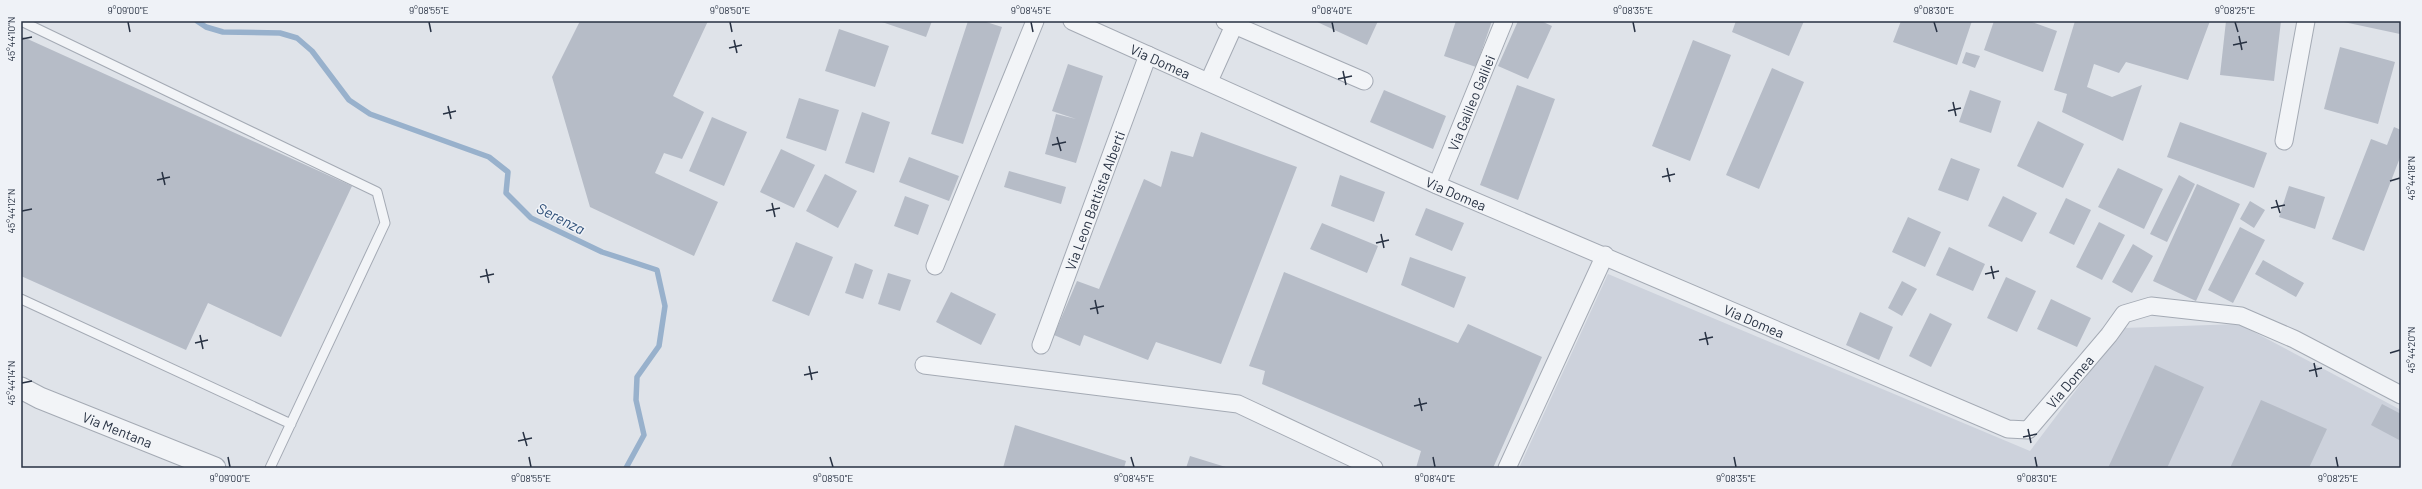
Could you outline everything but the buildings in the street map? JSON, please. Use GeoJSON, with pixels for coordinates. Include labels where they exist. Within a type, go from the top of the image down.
{"type":"FeatureCollection","features":[{"type":"Feature","properties":{"kind":"street"},"geometry":{"type":"LineString","coordinates":[[935,266],[1035,21]]}},
{"type":"Feature","properties":{"kind":"street","name":"Via Domea"},"geometry":{"type":"LineString","coordinates":[[1072,21],[1437,184],[2008,428],[2028,430],[2109,335],[2124,314],[2151,306],[2241,316],[2294,339],[2401,395]]}},
{"type":"Feature","properties":{"kind":"street","name":"Via Galileo Galilei"},"geometry":{"type":"LineString","coordinates":[[1437,184],[1504,21]]}},
{"type":"Feature","properties":{"kind":"street"},"geometry":{"type":"LineString","coordinates":[[2284,141],[2306,21]]}},
{"type":"Feature","properties":{"kind":"street"},"geometry":{"type":"LineString","coordinates":[[1209,81],[1232,22],[1364,81]]}},
{"type":"Feature","properties":{"kind":"street","name":"Via Leon Battista Alberti"},"geometry":{"type":"LineString","coordinates":[[1041,345],[1148,55]]}},
{"type":"Feature","properties":{"kind":"street"},"geometry":{"type":"LineString","coordinates":[[1507,468],[1605,255]]}},
{"type":"Feature","properties":{"kind":"street"},"geometry":{"type":"LineString","coordinates":[[924,365],[1238,404],[1374,468]]}},
{"type":"Feature","properties":{"kind":"street","name":"Via Mentana"},"geometry":{"type":"LineString","coordinates":[[21,388],[40,398],[215,468]]}},
{"type":"Feature","properties":{"kind":"lane"},"geometry":{"type":"LineString","coordinates":[[21,21],[377,192],[385,223],[270,468]]}},
{"type":"Feature","properties":{"kind":"lane"},"geometry":{"type":"LineString","coordinates":[[21,299],[291,424]]}},
{"type":"Feature","properties":{"kind":"shaded area"},"geometry":{"type":"Polygon","coordinates":[[[1608,274],[2030,451],[2123,328],[2239,324],[2401,410],[2401,468],[1519,468],[1608,274]]]}},
{"type":"Feature","properties":{"kind":"waterway","name":"Serenza"},"geometry":{"type":"LineString","coordinates":[[197,21],[206,27],[223,32],[280,33],[297,38],[312,51],[349,100],[370,114],[489,157],[508,172],[506,193],[531,218],[602,252],[657,270],[665,306],[659,346],[637,377],[636,400],[644,435],[626,468]]}}]}
